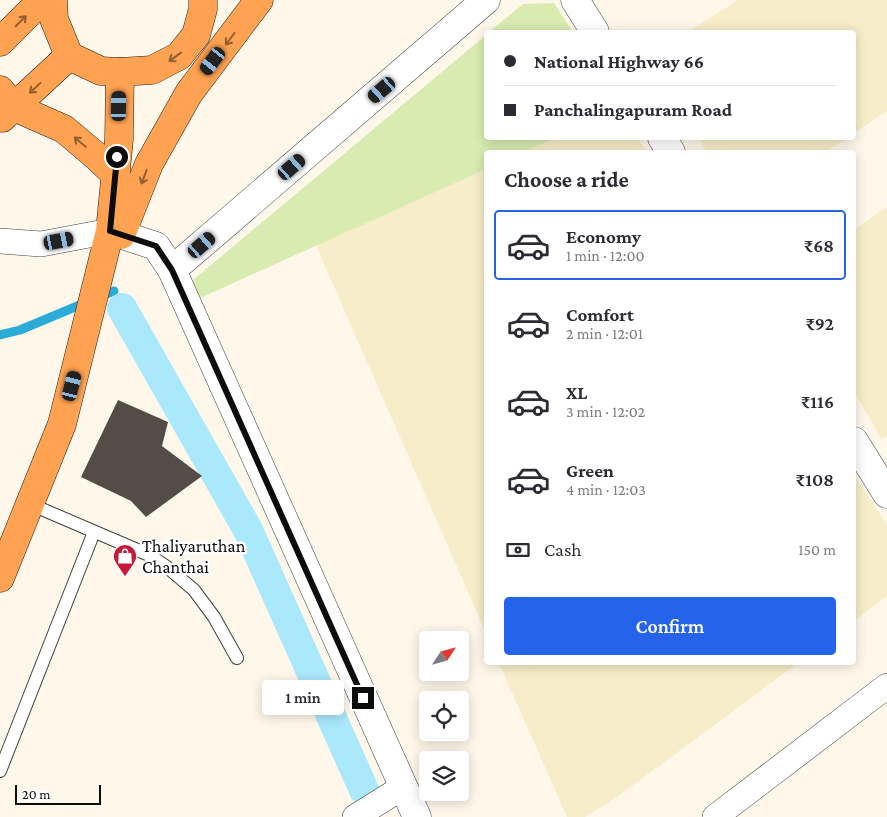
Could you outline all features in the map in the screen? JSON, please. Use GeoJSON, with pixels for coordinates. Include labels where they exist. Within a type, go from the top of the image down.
{"type":"FeatureCollection","features":[{"type":"Feature","properties":{"kind":"highway"},"geometry":{"type":"LineString","coordinates":[[0,42],[42,0]]}},
{"type":"Feature","properties":{"kind":"highway"},"geometry":{"type":"LineString","coordinates":[[53,0],[54,19],[69,56],[101,71],[120,72],[152,70],[178,56],[196,35],[204,9],[202,0]]}},
{"type":"Feature","properties":{"kind":"highway"},"geometry":{"type":"LineString","coordinates":[[0,578],[62,424],[116,233],[149,164],[189,93],[259,0]]}},
{"type":"Feature","properties":{"kind":"highway"},"geometry":{"type":"LineString","coordinates":[[5,106],[69,56]]}},
{"type":"Feature","properties":{"kind":"highway"},"geometry":{"type":"LineString","coordinates":[[116,233],[120,72]]}},
{"type":"Feature","properties":{"kind":"highway"},"geometry":{"type":"LineString","coordinates":[[5,106],[64,129],[116,175]]}},
{"type":"Feature","properties":{"kind":"street"},"geometry":{"type":"LineString","coordinates":[[172,270],[486,0]]}},
{"type":"Feature","properties":{"kind":"street"},"geometry":{"type":"LineString","coordinates":[[574,0],[594,30]]}},
{"type":"Feature","properties":{"kind":"street"},"geometry":{"type":"LineString","coordinates":[[0,241],[41,244],[116,233],[156,246],[172,270],[417,817]]}},
{"type":"Feature","properties":{"kind":"street"},"geometry":{"type":"LineString","coordinates":[[856,444],[887,494]]}},
{"type":"Feature","properties":{"kind":"street"},"geometry":{"type":"LineString","coordinates":[[715,817],[887,686]]}},
{"type":"Feature","properties":{"kind":"street"},"geometry":{"type":"LineString","coordinates":[[355,817],[403,786]]}},
{"type":"Feature","properties":{"kind":"lane"},"geometry":{"type":"LineString","coordinates":[[30,504],[149,555],[167,567],[194,590],[214,617],[238,658]]}},
{"type":"Feature","properties":{"kind":"lane"},"geometry":{"type":"LineString","coordinates":[[0,771],[94,532]]}},
{"type":"Feature","properties":{"kind":"shaded area"},"geometry":{"type":"Polygon","coordinates":[[[738,0],[887,0],[887,111],[856,132],[856,30],[691,30],[738,0]]]}},
{"type":"Feature","properties":{"kind":"shaded area"},"geometry":{"type":"Polygon","coordinates":[[[548,140],[638,140],[646,150],[524,150],[548,140]]]}},
{"type":"Feature","properties":{"kind":"shaded area"},"geometry":{"type":"Polygon","coordinates":[[[699,140],[844,140],[828,150],[706,150],[699,140]]]}},
{"type":"Feature","properties":{"kind":"shaded area"},"geometry":{"type":"Polygon","coordinates":[[[484,168],[484,628],[314,241],[484,168]]]}},
{"type":"Feature","properties":{"kind":"shaded area"},"geometry":{"type":"Polygon","coordinates":[[[887,207],[887,436],[882,439],[856,395],[856,229],[887,207]]]}},
{"type":"Feature","properties":{"kind":"shaded area"},"geometry":{"type":"Polygon","coordinates":[[[856,477],[887,525],[887,596],[856,619],[856,477]]]}},
{"type":"Feature","properties":{"kind":"shaded area"},"geometry":{"type":"Polygon","coordinates":[[[500,665],[795,665],[617,797],[585,817],[567,817],[500,665]]]}},
{"type":"Feature","properties":{"kind":"green space"},"geometry":{"type":"Polygon","coordinates":[[[554,3],[572,30],[491,30],[523,4],[554,3]]]}},
{"type":"Feature","properties":{"kind":"green space"},"geometry":{"type":"Polygon","coordinates":[[[484,37],[484,140],[551,140],[528,150],[484,150],[484,170],[198,299],[193,280],[484,37]]]}},
{"type":"Feature","properties":{"kind":"building"},"geometry":{"type":"Polygon","coordinates":[[[118,400],[168,422],[162,446],[202,476],[146,517],[131,501],[81,477],[118,400]]]}},
{"type":"Feature","properties":{"kind":"waterway"},"geometry":{"type":"LineString","coordinates":[[99,297],[114,291]]}},
{"type":"Feature","properties":{"kind":"waterway"},"geometry":{"type":"LineString","coordinates":[[0,335],[20,330],[87,302]]}},
{"type":"Feature","properties":{"kind":"waterway"},"geometry":{"type":"LineString","coordinates":[[122,308],[248,530],[364,790]]}},
{"type":"Feature","properties":{"kind":"place","name":"Thaliyaruthan Chanthai"},"geometry":{"type":"Point","coordinates":[125,577]}},
{"type":"Feature","properties":{"kind":"route"},"geometry":{"type":"LineString","coordinates":[[117,157],[110,231],[156,246],[172,270],[363,698]]}}]}
